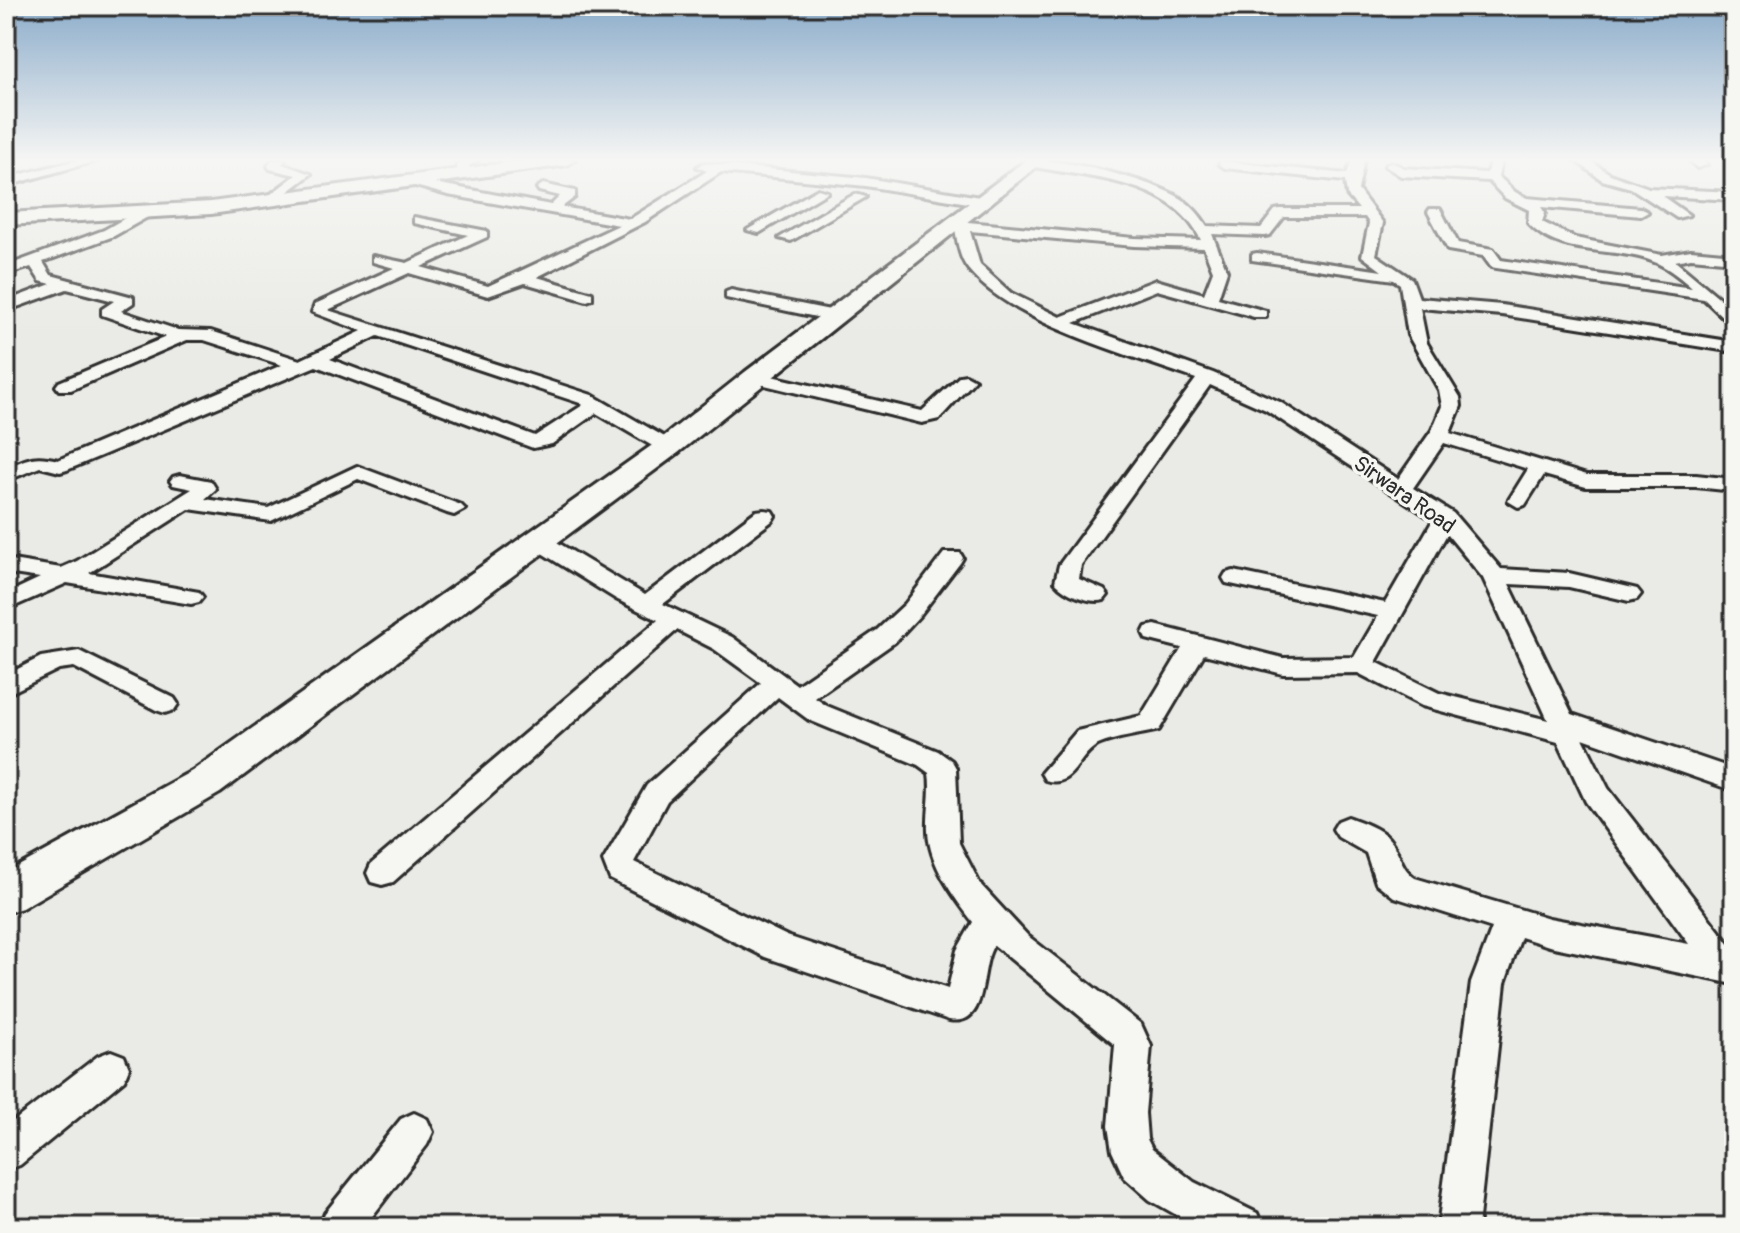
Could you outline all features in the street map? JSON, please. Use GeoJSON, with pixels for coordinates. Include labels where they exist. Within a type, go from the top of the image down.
{"type":"FeatureCollection","features":[{"type":"Feature","properties":{"kind":"street"},"geometry":{"type":"LineString","coordinates":[[6,219],[32,218]]}},
{"type":"Feature","properties":{"kind":"street"},"geometry":{"type":"LineString","coordinates":[[6,271],[109,233],[136,218]]}},
{"type":"Feature","properties":{"kind":"street"},"geometry":{"type":"LineString","coordinates":[[604,218],[632,223]]}},
{"type":"Feature","properties":{"kind":"street"},"geometry":{"type":"LineString","coordinates":[[378,259],[488,291],[499,289],[597,244],[641,218]]}},
{"type":"Feature","properties":{"kind":"street"},"geometry":{"type":"LineString","coordinates":[[754,230],[773,218]]}},
{"type":"Feature","properties":{"kind":"street"},"geometry":{"type":"LineString","coordinates":[[786,238],[827,218]]}},
{"type":"Feature","properties":{"kind":"street"},"geometry":{"type":"LineString","coordinates":[[6,895],[206,782],[668,447],[754,377],[968,218]]}},
{"type":"Feature","properties":{"kind":"street"},"geometry":{"type":"LineString","coordinates":[[1194,218],[1207,237],[1220,276],[1207,300]]}},
{"type":"Feature","properties":{"kind":"street"},"geometry":{"type":"LineString","coordinates":[[961,224],[1134,242],[1265,232],[1276,218]]}},
{"type":"Feature","properties":{"kind":"street"},"geometry":{"type":"LineString","coordinates":[[1372,218],[1376,223],[1371,259],[1403,279],[1409,287],[1409,302],[1419,344],[1447,388],[1452,403],[1452,411],[1438,435],[1402,488]]}},
{"type":"Feature","properties":{"kind":"street"},"geometry":{"type":"LineString","coordinates":[[1438,218],[1453,247],[1488,252],[1496,264],[1706,295]]}},
{"type":"Feature","properties":{"kind":"street"},"geometry":{"type":"LineString","coordinates":[[1535,218],[1535,223],[1545,233],[1662,259],[1691,254],[1734,258]]}},
{"type":"Feature","properties":{"kind":"street"},"geometry":{"type":"LineString","coordinates":[[419,220],[482,234],[319,310],[374,332],[574,394],[597,404],[668,447]]}},
{"type":"Feature","properties":{"kind":"street","name":"Sirwara Road"},"geometry":{"type":"LineString","coordinates":[[961,224],[971,262],[991,285],[1006,296],[1059,323],[1207,377],[1273,406],[1445,518],[1494,576],[1596,794],[1730,967]]}},
{"type":"Feature","properties":{"kind":"street"},"geometry":{"type":"LineString","coordinates":[[1257,257],[1403,279]]}},
{"type":"Feature","properties":{"kind":"street"},"geometry":{"type":"LineString","coordinates":[[1662,259],[1734,319]]}},
{"type":"Feature","properties":{"kind":"street"},"geometry":{"type":"LineString","coordinates":[[36,262],[45,278],[127,300],[107,311],[182,336]]}},
{"type":"Feature","properties":{"kind":"street"},"geometry":{"type":"LineString","coordinates":[[524,278],[587,296]]}},
{"type":"Feature","properties":{"kind":"street"},"geometry":{"type":"LineString","coordinates":[[6,306],[66,284]]}},
{"type":"Feature","properties":{"kind":"street"},"geometry":{"type":"LineString","coordinates":[[1059,323],[1151,285],[1260,314]]}},
{"type":"Feature","properties":{"kind":"street"},"geometry":{"type":"LineString","coordinates":[[731,295],[835,316]]}},
{"type":"Feature","properties":{"kind":"street"},"geometry":{"type":"LineString","coordinates":[[1409,302],[1502,310],[1734,347]]}},
{"type":"Feature","properties":{"kind":"street"},"geometry":{"type":"LineString","coordinates":[[6,475],[38,461],[60,466],[319,359],[374,332]]}},
{"type":"Feature","properties":{"kind":"street"},"geometry":{"type":"LineString","coordinates":[[65,386],[182,336],[205,335],[299,365]]}},
{"type":"Feature","properties":{"kind":"street"},"geometry":{"type":"LineString","coordinates":[[319,359],[533,442],[545,440],[597,404]]}},
{"type":"Feature","properties":{"kind":"street"},"geometry":{"type":"LineString","coordinates":[[754,377],[922,417],[932,415],[966,380]]}},
{"type":"Feature","properties":{"kind":"street"},"geometry":{"type":"LineString","coordinates":[[1096,595],[1067,582],[1070,565],[1207,377]]}},
{"type":"Feature","properties":{"kind":"street"},"geometry":{"type":"LineString","coordinates":[[1438,435],[1594,481],[1696,481],[1734,485]]}},
{"type":"Feature","properties":{"kind":"street"},"geometry":{"type":"LineString","coordinates":[[1518,501],[1539,467]]}},
{"type":"Feature","properties":{"kind":"street"},"geometry":{"type":"LineString","coordinates":[[6,603],[65,578],[182,492],[271,515],[357,472],[454,509]]}},
{"type":"Feature","properties":{"kind":"street"},"geometry":{"type":"LineString","coordinates":[[382,873],[764,516]]}},
{"type":"Feature","properties":{"kind":"street"},"geometry":{"type":"LineString","coordinates":[[1362,665],[1445,518]]}},
{"type":"Feature","properties":{"kind":"street"},"geometry":{"type":"LineString","coordinates":[[537,540],[661,612],[723,643],[818,713],[928,758],[942,768],[946,781],[943,835],[947,853],[993,924],[1039,965],[1129,1035],[1133,1046],[1127,1127],[1132,1152],[1154,1179],[1243,1227]]}},
{"type":"Feature","properties":{"kind":"street"},"geometry":{"type":"LineString","coordinates":[[952,558],[913,609],[886,636],[786,690],[657,793],[618,861],[621,870],[777,947],[949,1005],[956,1006],[963,1001],[973,948],[980,935],[993,924]]}},
{"type":"Feature","properties":{"kind":"street"},"geometry":{"type":"LineString","coordinates":[[6,566],[191,597]]}},
{"type":"Feature","properties":{"kind":"street"},"geometry":{"type":"LineString","coordinates":[[1494,576],[1569,580],[1629,594]]}},
{"type":"Feature","properties":{"kind":"street"},"geometry":{"type":"LineString","coordinates":[[1234,578],[1394,612]]}},
{"type":"Feature","properties":{"kind":"street"},"geometry":{"type":"LineString","coordinates":[[1155,633],[1283,666],[1362,665],[1431,700],[1566,728],[1734,780]]}},
{"type":"Feature","properties":{"kind":"street"},"geometry":{"type":"LineString","coordinates":[[1055,773],[1087,738],[1150,723],[1197,644]]}},
{"type":"Feature","properties":{"kind":"street"},"geometry":{"type":"LineString","coordinates":[[6,686],[48,663],[79,659],[165,704]]}},
{"type":"Feature","properties":{"kind":"street"},"geometry":{"type":"LineString","coordinates":[[1348,829],[1381,848],[1387,874],[1395,883],[1511,923],[1730,967]]}},
{"type":"Feature","properties":{"kind":"street"},"geometry":{"type":"LineString","coordinates":[[1458,1227],[1488,983],[1496,955],[1511,923]]}},
{"type":"Feature","properties":{"kind":"street"},"geometry":{"type":"LineString","coordinates":[[6,1151],[111,1068]]}},
{"type":"Feature","properties":{"kind":"street"},"geometry":{"type":"LineString","coordinates":[[339,1227],[414,1132]]}}]}
